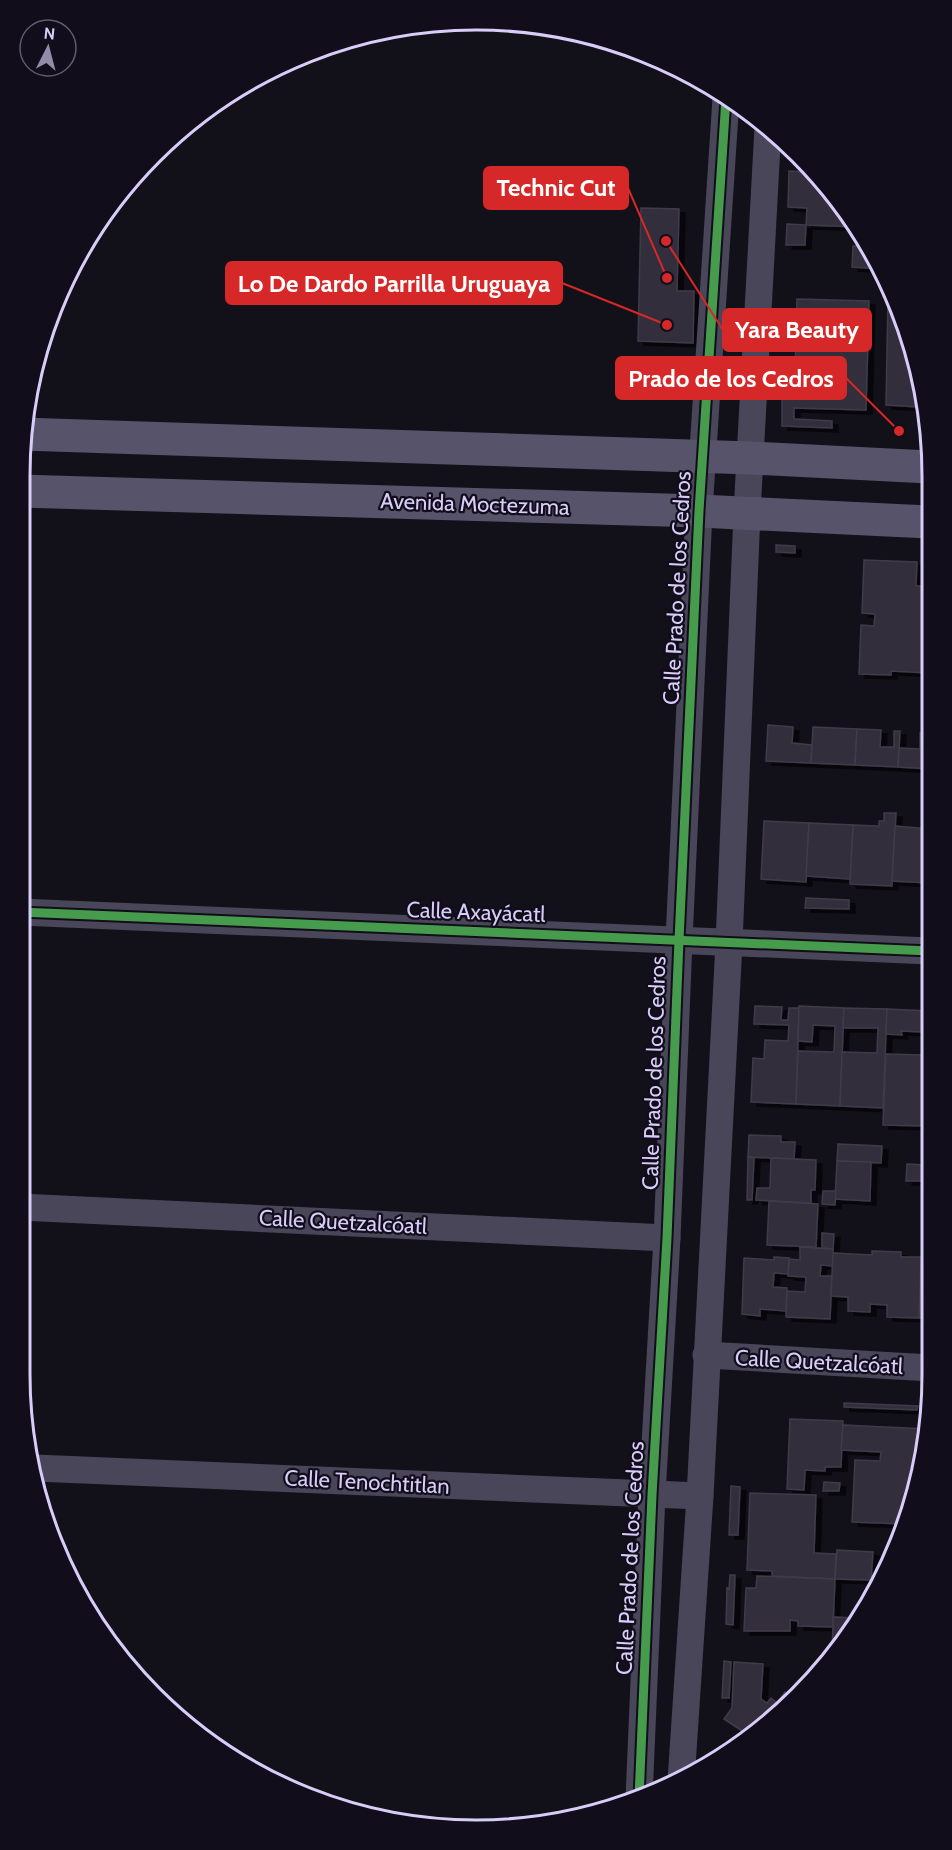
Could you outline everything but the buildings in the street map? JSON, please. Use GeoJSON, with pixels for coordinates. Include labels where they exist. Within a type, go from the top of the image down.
{"type":"FeatureCollection","features":[{"type":"Feature","properties":{"kind":"street","name":"Calle Prado de los Cedros"},"geometry":{"type":"LineString","coordinates":[[639,1787],[652,1495],[667,1238],[699,511],[726,106]]}},
{"type":"Feature","properties":{"kind":"street"},"geometry":{"type":"LineString","coordinates":[[683,1769],[700,1496],[729,943],[747,513],[767,139]]}},
{"type":"Feature","properties":{"kind":"street"},"geometry":{"type":"LineString","coordinates":[[32,435],[751,458],[922,467]]}},
{"type":"Feature","properties":{"kind":"street","name":"Avenida Moctezuma"},"geometry":{"type":"LineString","coordinates":[[30,491],[699,511],[922,522]]}},
{"type":"Feature","properties":{"kind":"street","name":"Calle Axayácatl"},"geometry":{"type":"LineString","coordinates":[[30,912],[922,951]]}},
{"type":"Feature","properties":{"kind":"street","name":"Calle Quetzalcóatl"},"geometry":{"type":"LineString","coordinates":[[30,1207],[667,1238]]}},
{"type":"Feature","properties":{"kind":"street","name":"Calle Quetzalcóatl"},"geometry":{"type":"LineString","coordinates":[[706,1355],[922,1367]]}},
{"type":"Feature","properties":{"kind":"street","name":"Calle Tenochtitlan"},"geometry":{"type":"LineString","coordinates":[[41,1468],[700,1496]]}},
{"type":"Feature","properties":{"kind":"cycle path"},"geometry":{"type":"LineString","coordinates":[[639,1789],[652,1495],[667,1238],[699,511],[725,106]]}},
{"type":"Feature","properties":{"kind":"cycle path"},"geometry":{"type":"LineString","coordinates":[[30,912],[922,951]]}},
{"type":"Feature","properties":{"kind":"place","name":"Yara Beauty"},"geometry":{"type":"Point","coordinates":[666,241]}},
{"type":"Feature","properties":{"kind":"place","name":"Technic Cut"},"geometry":{"type":"Point","coordinates":[667,278]}},
{"type":"Feature","properties":{"kind":"place","name":"Lo De Dardo Parrilla Uruguaya"},"geometry":{"type":"Point","coordinates":[667,325]}},
{"type":"Feature","properties":{"kind":"place","name":"Prado de los Cedros"},"geometry":{"type":"Point","coordinates":[899,431]}}]}
